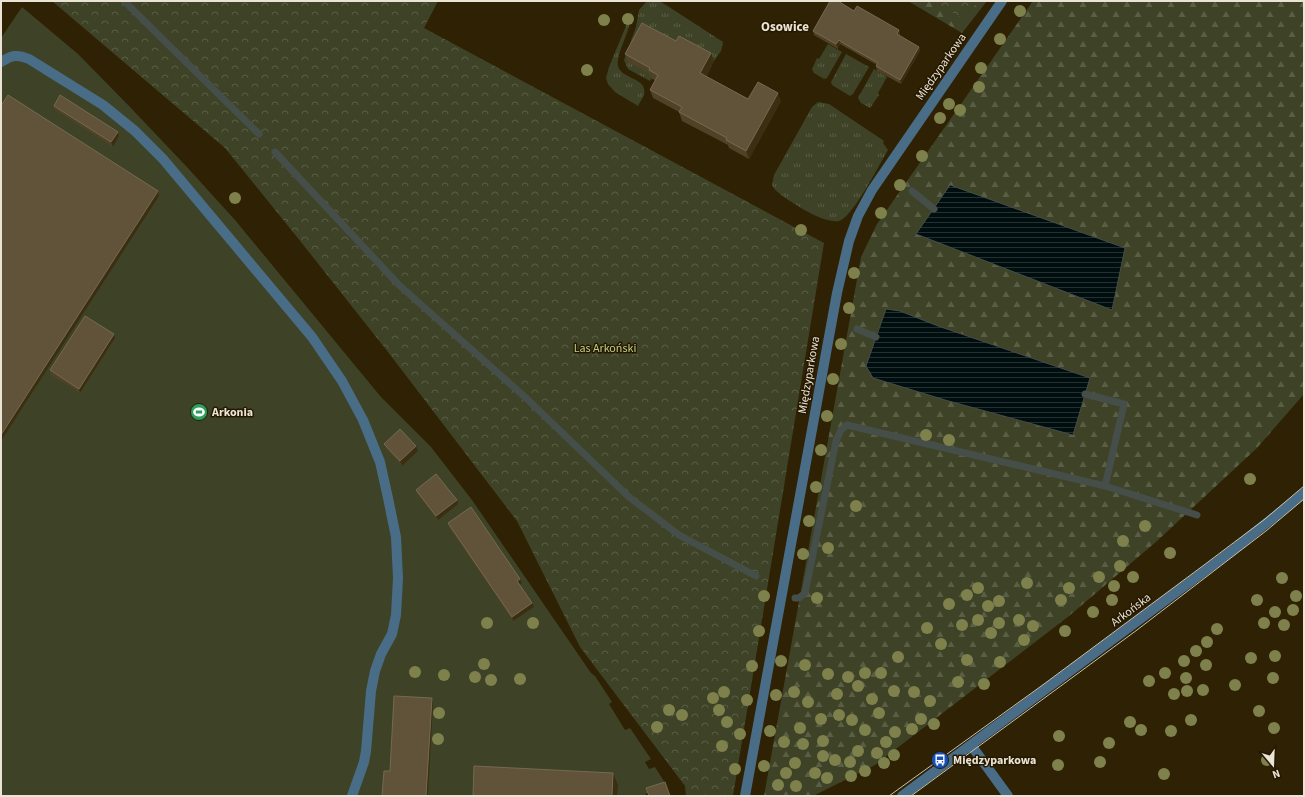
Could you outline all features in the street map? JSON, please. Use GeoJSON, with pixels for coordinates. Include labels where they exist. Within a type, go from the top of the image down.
{"type":"FeatureCollection","features":[{"type":"Feature","properties":{"kind":"street","name":"Międzyparkowa"},"geometry":{"type":"LineString","coordinates":[[745,796],[837,293],[849,241],[858,216],[872,190],[1002,1]]}},
{"type":"Feature","properties":{"kind":"street"},"geometry":{"type":"LineString","coordinates":[[1,62],[9,56],[20,55],[29,59],[103,105],[135,131],[163,159],[312,338],[342,381],[363,420],[380,462],[388,498],[396,537],[398,578],[396,615],[392,634],[381,654],[375,671],[371,690],[364,762],[352,796]]}},
{"type":"Feature","properties":{"kind":"street","name":"Arkońska"},"geometry":{"type":"LineString","coordinates":[[902,796],[1234,550],[1304,493]]}},
{"type":"Feature","properties":{"kind":"street"},"geometry":{"type":"LineString","coordinates":[[971,745],[1008,796]]}},
{"type":"Feature","properties":{"kind":"green space","name":"Las Arkoński"},"geometry":{"type":"Polygon","coordinates":[[[52,1],[438,1],[424,28],[824,243],[733,796],[686,796],[685,786],[580,647],[517,521],[388,352],[225,148],[52,1]]]}},
{"type":"Feature","properties":{"kind":"green space"},"geometry":{"type":"Polygon","coordinates":[[[647,1],[659,1],[723,42],[721,51],[714,61],[653,76],[650,81],[628,69],[624,60],[636,27],[639,10],[647,1]]]}},
{"type":"Feature","properties":{"kind":"green space"},"geometry":{"type":"Polygon","coordinates":[[[908,1],[987,1],[962,33],[908,1]]]}},
{"type":"Feature","properties":{"kind":"green space"},"geometry":{"type":"Polygon","coordinates":[[[934,1],[978,1],[965,20],[934,1]]]}},
{"type":"Feature","properties":{"kind":"green space"},"geometry":{"type":"Polygon","coordinates":[[[1033,1],[1304,1],[1304,394],[1257,448],[1157,541],[1069,616],[875,765],[813,796],[764,796],[861,257],[877,224],[1033,1]],[[934,209],[917,234],[1112,310],[1125,248],[934,209]],[[886,309],[866,366],[945,400],[1073,435],[1090,378],[938,326],[900,311],[886,309]]]}},
{"type":"Feature","properties":{"kind":"green space","name":"Arkonia"},"geometry":{"type":"Polygon","coordinates":[[[22,7],[78,54],[186,166],[235,220],[381,397],[431,447],[472,500],[591,673],[595,676],[612,702],[609,704],[625,730],[630,728],[651,759],[645,762],[649,769],[655,767],[667,786],[648,792],[644,796],[1,796],[1,38],[22,7]]]}},
{"type":"Feature","properties":{"kind":"green space"},"geometry":{"type":"Polygon","coordinates":[[[633,9],[629,27],[620,52],[618,66],[624,74],[642,85],[644,89],[644,96],[638,106],[615,92],[608,84],[606,78],[609,67],[633,9]]]}},
{"type":"Feature","properties":{"kind":"green space"},"geometry":{"type":"Polygon","coordinates":[[[828,44],[842,52],[827,78],[824,79],[814,73],[812,69],[817,58],[819,59],[828,44]]]}},
{"type":"Feature","properties":{"kind":"green space"},"geometry":{"type":"Polygon","coordinates":[[[846,54],[869,67],[853,94],[850,96],[832,85],[831,82],[846,54]]]}},
{"type":"Feature","properties":{"kind":"green space"},"geometry":{"type":"Polygon","coordinates":[[[874,69],[887,77],[878,93],[879,95],[870,108],[861,103],[858,98],[874,69]]]}},
{"type":"Feature","properties":{"kind":"green space"},"geometry":{"type":"Polygon","coordinates":[[[818,102],[829,104],[884,141],[883,143],[888,150],[858,201],[845,217],[839,221],[829,221],[801,208],[781,194],[772,185],[774,175],[812,107],[818,102]]]}},
{"type":"Feature","properties":{"kind":"shaded area"},"geometry":{"type":"Polygon","coordinates":[[[950,185],[1125,248],[1112,310],[916,234],[950,185]]]}},
{"type":"Feature","properties":{"kind":"shaded area"},"geometry":{"type":"Polygon","coordinates":[[[886,309],[900,311],[938,326],[1090,378],[1073,435],[945,400],[873,378],[866,366],[886,309]]]}},
{"type":"Feature","properties":{"kind":"building"},"geometry":{"type":"Polygon","coordinates":[[[830,1],[838,1],[854,11],[857,6],[899,30],[897,34],[919,47],[900,80],[876,66],[878,63],[839,40],[836,44],[813,31],[830,1]]]}},
{"type":"Feature","properties":{"kind":"building"},"geometry":{"type":"Polygon","coordinates":[[[642,23],[676,41],[679,36],[711,53],[700,73],[748,99],[758,82],[778,93],[746,151],[726,140],[727,138],[679,112],[682,107],[650,90],[658,75],[649,70],[650,68],[625,54],[642,23]]]}},
{"type":"Feature","properties":{"kind":"building"},"geometry":{"type":"Polygon","coordinates":[[[8,95],[158,191],[1,435],[1,106],[8,95]]]}},
{"type":"Feature","properties":{"kind":"building"},"geometry":{"type":"Polygon","coordinates":[[[60,95],[118,132],[111,142],[54,106],[60,95]]]}},
{"type":"Feature","properties":{"kind":"building"},"geometry":{"type":"Polygon","coordinates":[[[85,316],[114,334],[79,389],[50,370],[85,316]]]}},
{"type":"Feature","properties":{"kind":"building"},"geometry":{"type":"Polygon","coordinates":[[[400,429],[416,446],[400,461],[384,444],[400,429]]]}},
{"type":"Feature","properties":{"kind":"building"},"geometry":{"type":"Polygon","coordinates":[[[436,474],[457,500],[436,516],[416,490],[436,474]]]}},
{"type":"Feature","properties":{"kind":"building"},"geometry":{"type":"Polygon","coordinates":[[[471,507],[520,579],[517,581],[532,603],[512,617],[448,523],[471,507]]]}},
{"type":"Feature","properties":{"kind":"building"},"geometry":{"type":"Polygon","coordinates":[[[394,696],[432,698],[426,796],[382,796],[384,771],[390,771],[394,696]]]}},
{"type":"Feature","properties":{"kind":"building"},"geometry":{"type":"Polygon","coordinates":[[[474,766],[613,773],[612,796],[473,796],[474,766]]]}},
{"type":"Feature","properties":{"kind":"building"},"geometry":{"type":"Polygon","coordinates":[[[665,782],[670,796],[649,796],[646,788],[665,782]]]}},
{"type":"Feature","properties":{"kind":"waterway"},"geometry":{"type":"LineString","coordinates":[[124,1],[259,134]]}},
{"type":"Feature","properties":{"kind":"waterway"},"geometry":{"type":"LineString","coordinates":[[275,152],[399,285],[526,398],[629,497],[679,535],[756,576]]}},
{"type":"Feature","properties":{"kind":"waterway"},"geometry":{"type":"LineString","coordinates":[[912,191],[934,209]]}},
{"type":"Feature","properties":{"kind":"waterway"},"geometry":{"type":"LineString","coordinates":[[857,329],[876,337]]}},
{"type":"Feature","properties":{"kind":"waterway"},"geometry":{"type":"LineString","coordinates":[[1085,394],[1124,404],[1105,486],[1197,515]]}},
{"type":"Feature","properties":{"kind":"waterway"},"geometry":{"type":"LineString","coordinates":[[795,598],[799,598],[805,593],[836,441],[841,430],[847,425],[1105,486]]}},
{"type":"Feature","properties":{"kind":"tram line"},"geometry":{"type":"LineString","coordinates":[[889,796],[1044,684],[1204,565],[1265,519],[1304,486]]}},
{"type":"Feature","properties":{"kind":"tram line"},"geometry":{"type":"LineString","coordinates":[[911,796],[1137,630],[1266,531],[1304,499]]}},
{"type":"Feature","properties":{"kind":"place","name":"Arkonia"},"geometry":{"type":"Point","coordinates":[199,412]}},
{"type":"Feature","properties":{"kind":"place","name":"Międzyparkowa"},"geometry":{"type":"Point","coordinates":[940,760]}},
{"type":"Feature","properties":{"kind":"district","name":"Osowice"},"geometry":{"type":"Point","coordinates":[785,27]}}]}
